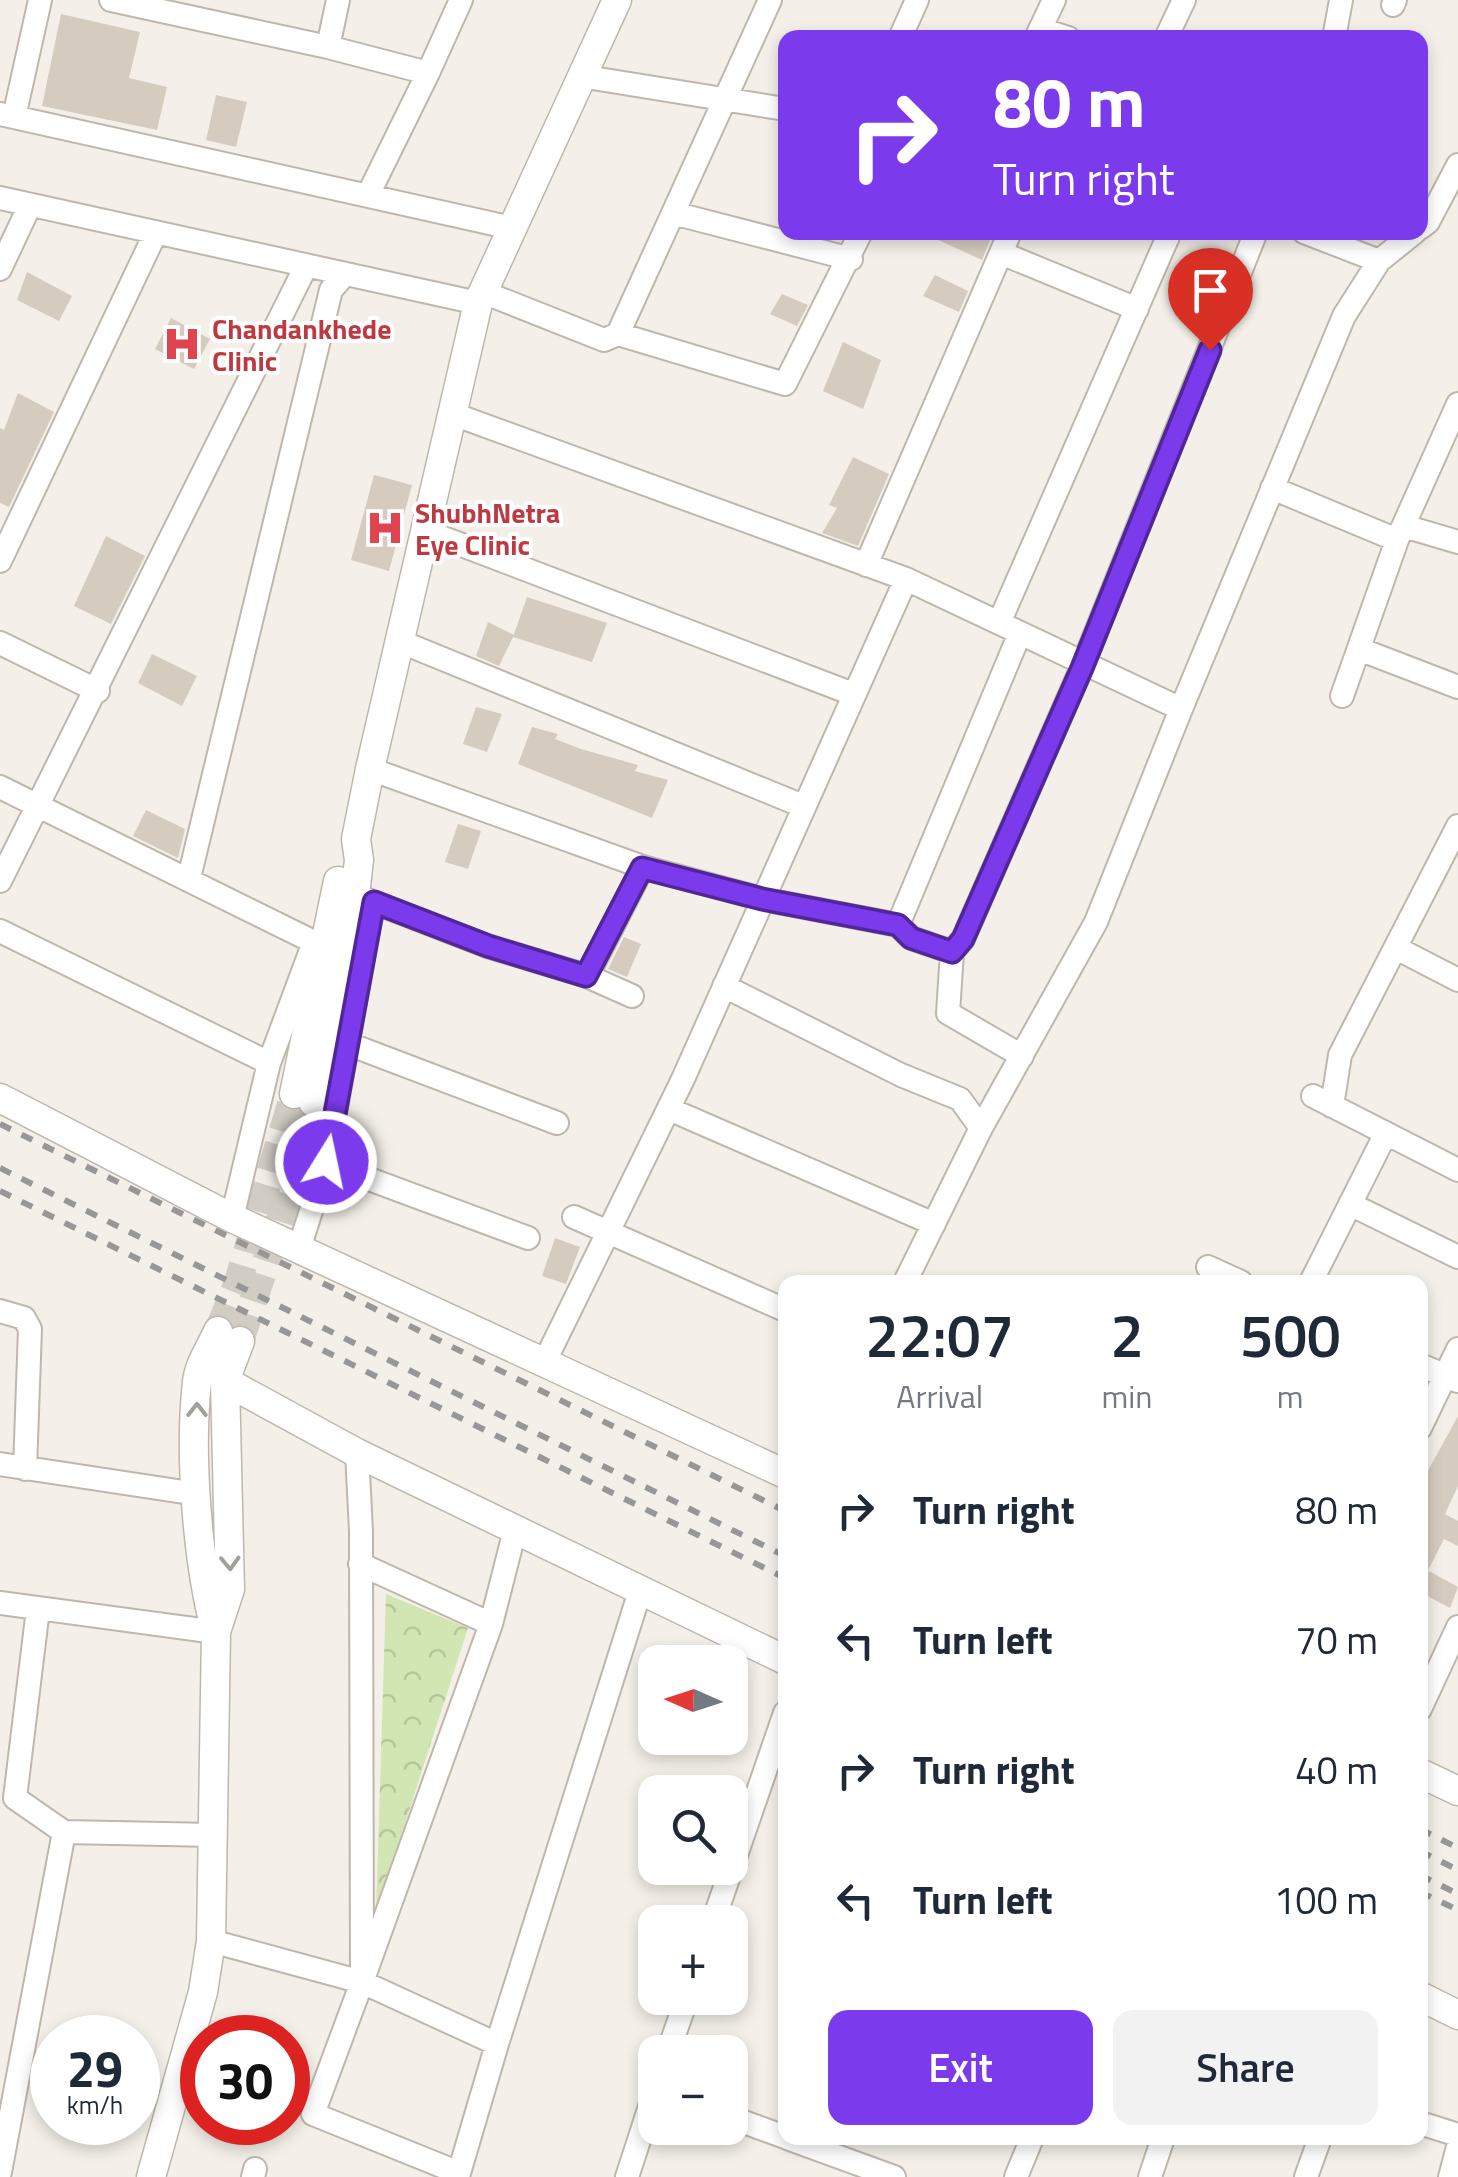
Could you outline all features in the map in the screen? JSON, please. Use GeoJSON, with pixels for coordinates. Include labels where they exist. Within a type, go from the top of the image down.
{"type":"FeatureCollection","features":[{"type":"Feature","properties":{"kind":"street"},"geometry":{"type":"LineString","coordinates":[[40,0],[7,116],[512,228]]}},
{"type":"Feature","properties":{"kind":"street"},"geometry":{"type":"LineString","coordinates":[[111,0],[428,73]]}},
{"type":"Feature","properties":{"kind":"street"},"geometry":{"type":"LineString","coordinates":[[328,47],[338,0]]}},
{"type":"Feature","properties":{"kind":"street"},"geometry":{"type":"LineString","coordinates":[[368,195],[460,0]]}},
{"type":"Feature","properties":{"kind":"street"},"geometry":{"type":"LineString","coordinates":[[299,1249],[326,1162],[346,1043],[364,898],[356,839],[481,298],[616,0]]}},
{"type":"Feature","properties":{"kind":"street"},"geometry":{"type":"LineString","coordinates":[[618,334],[770,0]]}},
{"type":"Feature","properties":{"kind":"street"},"geometry":{"type":"LineString","coordinates":[[904,30],[917,0]]}},
{"type":"Feature","properties":{"kind":"street"},"geometry":{"type":"LineString","coordinates":[[1039,30],[1054,0]]}},
{"type":"Feature","properties":{"kind":"street"},"geometry":{"type":"LineString","coordinates":[[1170,30],[1184,0]]}},
{"type":"Feature","properties":{"kind":"street"},"geometry":{"type":"LineString","coordinates":[[1335,30],[1337,1]]}},
{"type":"Feature","properties":{"kind":"street"},"geometry":{"type":"LineString","coordinates":[[580,76],[778,109]]}},
{"type":"Feature","properties":{"kind":"street"},"geometry":{"type":"LineString","coordinates":[[1428,213],[1458,165]]}},
{"type":"Feature","properties":{"kind":"street"},"geometry":{"type":"LineString","coordinates":[[0,198],[305,268],[481,298],[604,340],[618,334],[785,384],[858,240]]}},
{"type":"Feature","properties":{"kind":"street"},"geometry":{"type":"LineString","coordinates":[[0,269],[30,204]]}},
{"type":"Feature","properties":{"kind":"street"},"geometry":{"type":"LineString","coordinates":[[673,213],[778,240]]}},
{"type":"Feature","properties":{"kind":"street"},"geometry":{"type":"LineString","coordinates":[[0,562],[154,234]]}},
{"type":"Feature","properties":{"kind":"street"},"geometry":{"type":"LineString","coordinates":[[778,240],[852,259]]}},
{"type":"Feature","properties":{"kind":"street"},"geometry":{"type":"LineString","coordinates":[[898,925],[1009,628],[1167,240]]}},
{"type":"Feature","properties":{"kind":"street"},"geometry":{"type":"LineString","coordinates":[[1022,1056],[948,1014],[952,952],[963,939],[1082,662],[1253,240]]}},
{"type":"Feature","properties":{"kind":"street"},"geometry":{"type":"LineString","coordinates":[[1325,240],[1379,260]]}},
{"type":"Feature","properties":{"kind":"street"},"geometry":{"type":"LineString","coordinates":[[908,1275],[981,1128],[1096,922],[1344,316],[1379,260],[1404,240]]}},
{"type":"Feature","properties":{"kind":"street"},"geometry":{"type":"LineString","coordinates":[[866,564],[1006,242],[1137,310]]}},
{"type":"Feature","properties":{"kind":"street"},"geometry":{"type":"LineString","coordinates":[[0,882],[305,268]]}},
{"type":"Feature","properties":{"kind":"street"},"geometry":{"type":"LineString","coordinates":[[190,878],[330,290],[344,276]]}},
{"type":"Feature","properties":{"kind":"street"},"geometry":{"type":"LineString","coordinates":[[1342,696],[1401,533],[1458,404]]}},
{"type":"Feature","properties":{"kind":"street"},"geometry":{"type":"LineString","coordinates":[[452,414],[906,580],[1181,709]]}},
{"type":"Feature","properties":{"kind":"street"},"geometry":{"type":"LineString","coordinates":[[1272,488],[1401,533],[1458,542]]}},
{"type":"Feature","properties":{"kind":"street"},"geometry":{"type":"LineString","coordinates":[[425,532],[853,694]]}},
{"type":"Feature","properties":{"kind":"street"},"geometry":{"type":"LineString","coordinates":[[544,1363],[669,1109],[906,580]]}},
{"type":"Feature","properties":{"kind":"street"},"geometry":{"type":"LineString","coordinates":[[399,641],[803,806]]}},
{"type":"Feature","properties":{"kind":"street"},"geometry":{"type":"LineString","coordinates":[[0,643],[98,691]]}},
{"type":"Feature","properties":{"kind":"street"},"geometry":{"type":"LineString","coordinates":[[1359,649],[1458,687]]}},
{"type":"Feature","properties":{"kind":"street"},"geometry":{"type":"LineString","coordinates":[[370,770],[642,868],[762,899],[898,925],[911,938],[952,952]]}},
{"type":"Feature","properties":{"kind":"street"},"geometry":{"type":"LineString","coordinates":[[0,786],[190,878],[329,936]]}},
{"type":"Feature","properties":{"kind":"street"},"geometry":{"type":"LineString","coordinates":[[1456,838],[1340,1055],[1323,1101],[1458,1170]]}},
{"type":"Feature","properties":{"kind":"street"},"geometry":{"type":"LineString","coordinates":[[304,1098],[342,859],[356,839]]}},
{"type":"Feature","properties":{"kind":"street"},"geometry":{"type":"LineString","coordinates":[[586,976],[642,868]]}},
{"type":"Feature","properties":{"kind":"street"},"geometry":{"type":"LineString","coordinates":[[232,1218],[268,1063],[329,936],[364,898]]}},
{"type":"Feature","properties":{"kind":"street"},"geometry":{"type":"LineString","coordinates":[[364,898],[632,996]]}},
{"type":"Feature","properties":{"kind":"street"},"geometry":{"type":"LineString","coordinates":[[0,931],[268,1063]]}},
{"type":"Feature","properties":{"kind":"street"},"geometry":{"type":"LineString","coordinates":[[1398,949],[1458,980]]}},
{"type":"Feature","properties":{"kind":"street"},"geometry":{"type":"LineString","coordinates":[[724,986],[900,1076],[960,1100],[981,1128]]}},
{"type":"Feature","properties":{"kind":"street"},"geometry":{"type":"LineString","coordinates":[[346,1043],[556,1123]]}},
{"type":"Feature","properties":{"kind":"street"},"geometry":{"type":"LineString","coordinates":[[0,1098],[232,1218],[778,1471]]}},
{"type":"Feature","properties":{"kind":"street"},"geometry":{"type":"LineString","coordinates":[[669,1109],[934,1224]]}},
{"type":"Feature","properties":{"kind":"street"},"geometry":{"type":"LineString","coordinates":[[1314,1275],[1386,1134]]}},
{"type":"Feature","properties":{"kind":"street"},"geometry":{"type":"LineString","coordinates":[[326,1162],[528,1238]]}},
{"type":"Feature","properties":{"kind":"street"},"geometry":{"type":"LineString","coordinates":[[1350,1204],[1458,1256]]}},
{"type":"Feature","properties":{"kind":"street"},"geometry":{"type":"LineString","coordinates":[[574,1217],[778,1307]]}},
{"type":"Feature","properties":{"kind":"street"},"geometry":{"type":"LineString","coordinates":[[1208,1267],[1226,1275]]}},
{"type":"Feature","properties":{"kind":"street"},"geometry":{"type":"LineString","coordinates":[[0,1311],[24,1318],[30,1330],[25,1469]]}},
{"type":"Feature","properties":{"kind":"street"},"geometry":{"type":"LineString","coordinates":[[151,2177],[203,1992],[211,1941],[216,1632],[204,1590],[197,1494],[197,1380],[230,1336],[225,1381],[230,1589],[216,1632]]}},
{"type":"Feature","properties":{"kind":"street"},"geometry":{"type":"LineString","coordinates":[[1428,1416],[1452,1379],[1458,1349]]}},
{"type":"Feature","properties":{"kind":"street"},"geometry":{"type":"LineString","coordinates":[[1428,1368],[1452,1379]]}},
{"type":"Feature","properties":{"kind":"street"},"geometry":{"type":"LineString","coordinates":[[225,1381],[357,1453],[778,1656]]}},
{"type":"Feature","properties":{"kind":"street"},"geometry":{"type":"LineString","coordinates":[[357,1453],[362,1982]]}},
{"type":"Feature","properties":{"kind":"street"},"geometry":{"type":"LineString","coordinates":[[0,1464],[197,1494]]}},
{"type":"Feature","properties":{"kind":"street"},"geometry":{"type":"LineString","coordinates":[[516,1530],[491,1624],[313,2114],[459,2172],[641,1588]]}},
{"type":"Feature","properties":{"kind":"street"},"geometry":{"type":"LineString","coordinates":[[360,1564],[491,1624]]}},
{"type":"Feature","properties":{"kind":"street"},"geometry":{"type":"LineString","coordinates":[[0,1603],[216,1632]]}},
{"type":"Feature","properties":{"kind":"street"},"geometry":{"type":"LineString","coordinates":[[38,1609],[15,1798],[64,1832],[214,1835]]}},
{"type":"Feature","properties":{"kind":"street"},"geometry":{"type":"LineString","coordinates":[[1428,1692],[1458,1627]]}},
{"type":"Feature","properties":{"kind":"street"},"geometry":{"type":"LineString","coordinates":[[719,1905],[778,1733]]}},
{"type":"Feature","properties":{"kind":"street"},"geometry":{"type":"LineString","coordinates":[[1428,1777],[1458,1791]]}},
{"type":"Feature","properties":{"kind":"street"},"geometry":{"type":"LineString","coordinates":[[0,2172],[64,1832]]}},
{"type":"Feature","properties":{"kind":"street"},"geometry":{"type":"LineString","coordinates":[[211,1941],[362,1982],[497,2044]]}},
{"type":"Feature","properties":{"kind":"street"},"geometry":{"type":"LineString","coordinates":[[1428,2000],[1458,2015]]}},
{"type":"Feature","properties":{"kind":"street"},"geometry":{"type":"LineString","coordinates":[[748,2123],[778,2134]]}},
{"type":"Feature","properties":{"kind":"street"},"geometry":{"type":"LineString","coordinates":[[1428,2126],[1458,2135]]}},
{"type":"Feature","properties":{"kind":"street"},"geometry":{"type":"LineString","coordinates":[[627,2177],[638,2143]]}},
{"type":"Feature","properties":{"kind":"street"},"geometry":{"type":"LineString","coordinates":[[808,2145],[894,2177]]}},
{"type":"Feature","properties":{"kind":"street"},"geometry":{"type":"LineString","coordinates":[[1016,2177],[1029,2145]]}},
{"type":"Feature","properties":{"kind":"street"},"geometry":{"type":"LineString","coordinates":[[1150,2177],[1161,2145]]}},
{"type":"Feature","properties":{"kind":"street"},"geometry":{"type":"LineString","coordinates":[[1306,2177],[1317,2145]]}},
{"type":"Feature","properties":{"kind":"street"},"geometry":{"type":"LineString","coordinates":[[1450,2177],[1458,2147]]}},
{"type":"Feature","properties":{"kind":"green space"},"geometry":{"type":"Polygon","coordinates":[[[386,1594],[468,1628],[376,1913],[386,1594]]]}},
{"type":"Feature","properties":{"kind":"building"},"geometry":{"type":"Polygon","coordinates":[[[61,14],[140,32],[129,78],[167,87],[157,130],[42,106],[61,14]]]}},
{"type":"Feature","properties":{"kind":"building"},"geometry":{"type":"Polygon","coordinates":[[[216,95],[247,102],[236,147],[206,140],[216,95]]]}},
{"type":"Feature","properties":{"kind":"building"},"geometry":{"type":"Polygon","coordinates":[[[938,240],[990,240],[982,260],[938,240]]]}},
{"type":"Feature","properties":{"kind":"building"},"geometry":{"type":"Polygon","coordinates":[[[27,272],[72,296],[59,321],[17,300],[27,272]]]}},
{"type":"Feature","properties":{"kind":"building"},"geometry":{"type":"Polygon","coordinates":[[[935,275],[968,291],[959,312],[923,296],[935,275]]]}},
{"type":"Feature","properties":{"kind":"building"},"geometry":{"type":"Polygon","coordinates":[[[782,294],[808,305],[797,326],[770,314],[782,294]]]}},
{"type":"Feature","properties":{"kind":"building"},"geometry":{"type":"Polygon","coordinates":[[[171,318],[210,339],[194,369],[155,349],[171,318]]]}},
{"type":"Feature","properties":{"kind":"building"},"geometry":{"type":"Polygon","coordinates":[[[843,342],[881,360],[863,409],[823,391],[843,342]]]}},
{"type":"Feature","properties":{"kind":"building"},"geometry":{"type":"Polygon","coordinates":[[[18,393],[54,412],[9,507],[0,503],[0,428],[4,430],[18,393]]]}},
{"type":"Feature","properties":{"kind":"building"},"geometry":{"type":"Polygon","coordinates":[[[853,457],[889,474],[858,546],[822,533],[837,508],[829,505],[853,457]]]}},
{"type":"Feature","properties":{"kind":"building"},"geometry":{"type":"Polygon","coordinates":[[[374,475],[412,485],[389,571],[351,560],[374,475]]]}},
{"type":"Feature","properties":{"kind":"building"},"geometry":{"type":"Polygon","coordinates":[[[106,536],[145,556],[111,624],[74,606],[106,536]]]}},
{"type":"Feature","properties":{"kind":"building"},"geometry":{"type":"Polygon","coordinates":[[[527,597],[607,623],[592,662],[513,637],[527,597]]]}},
{"type":"Feature","properties":{"kind":"building"},"geometry":{"type":"Polygon","coordinates":[[[488,622],[514,635],[499,666],[476,656],[488,622]]]}},
{"type":"Feature","properties":{"kind":"building"},"geometry":{"type":"Polygon","coordinates":[[[152,654],[197,676],[182,706],[138,683],[152,654]]]}},
{"type":"Feature","properties":{"kind":"building"},"geometry":{"type":"Polygon","coordinates":[[[476,707],[502,714],[487,752],[463,744],[476,707]]]}},
{"type":"Feature","properties":{"kind":"building"},"geometry":{"type":"Polygon","coordinates":[[[532,727],[558,734],[555,739],[581,749],[638,765],[635,771],[668,780],[652,818],[518,764],[532,727]]]}},
{"type":"Feature","properties":{"kind":"building"},"geometry":{"type":"Polygon","coordinates":[[[146,810],[185,829],[178,858],[133,836],[146,810]]]}},
{"type":"Feature","properties":{"kind":"building"},"geometry":{"type":"Polygon","coordinates":[[[458,824],[481,831],[468,869],[445,862],[458,824]]]}},
{"type":"Feature","properties":{"kind":"building"},"geometry":{"type":"Polygon","coordinates":[[[624,937],[641,944],[627,977],[608,969],[624,937]]]}},
{"type":"Feature","properties":{"kind":"building"},"geometry":{"type":"Polygon","coordinates":[[[555,1238],[580,1247],[566,1284],[542,1276],[555,1238]]]}},
{"type":"Feature","properties":{"kind":"building"},"geometry":{"type":"Polygon","coordinates":[[[1458,1416],[1458,1486],[1445,1514],[1458,1521],[1458,1546],[1444,1539],[1428,1570],[1428,1470],[1458,1416]]]}},
{"type":"Feature","properties":{"kind":"building"},"geometry":{"type":"Polygon","coordinates":[[[1428,1573],[1458,1587],[1450,1608],[1428,1596],[1428,1573]]]}},
{"type":"Feature","properties":{"kind":"tunnel"},"geometry":{"type":"LineString","coordinates":[[218,1331],[237,1285],[294,1094]]}},
{"type":"Feature","properties":{"kind":"tunnel"},"geometry":{"type":"LineString","coordinates":[[240,1341],[302,1153],[313,1102]]}},
{"type":"Feature","properties":{"kind":"railway"},"geometry":{"type":"LineString","coordinates":[[0,1124],[778,1508]]}},
{"type":"Feature","properties":{"kind":"railway"},"geometry":{"type":"LineString","coordinates":[[0,1168],[778,1553]]}},
{"type":"Feature","properties":{"kind":"railway"},"geometry":{"type":"LineString","coordinates":[[0,1191],[778,1575]]}},
{"type":"Feature","properties":{"kind":"railway"},"geometry":{"type":"LineString","coordinates":[[1428,1833],[1458,1848]]}},
{"type":"Feature","properties":{"kind":"railway"},"geometry":{"type":"LineString","coordinates":[[1428,1855],[1458,1870]]}},
{"type":"Feature","properties":{"kind":"railway"},"geometry":{"type":"LineString","coordinates":[[1428,1879],[1458,1894]]}},
{"type":"Feature","properties":{"kind":"railway"},"geometry":{"type":"LineString","coordinates":[[1428,1896],[1458,1910]]}},
{"type":"Feature","properties":{"kind":"place","name":"Chandankhede Clinic"},"geometry":{"type":"Point","coordinates":[182,344]}},
{"type":"Feature","properties":{"kind":"place","name":"ShubhNetra Eye Clinic"},"geometry":{"type":"Point","coordinates":[385,528]}},
{"type":"Feature","properties":{"kind":"route"},"geometry":{"type":"LineString","coordinates":[[326,1162],[374,902],[488,946],[586,976],[642,868],[762,899],[898,925],[911,938],[952,952],[963,939],[1082,668],[1210,350]]}}]}
